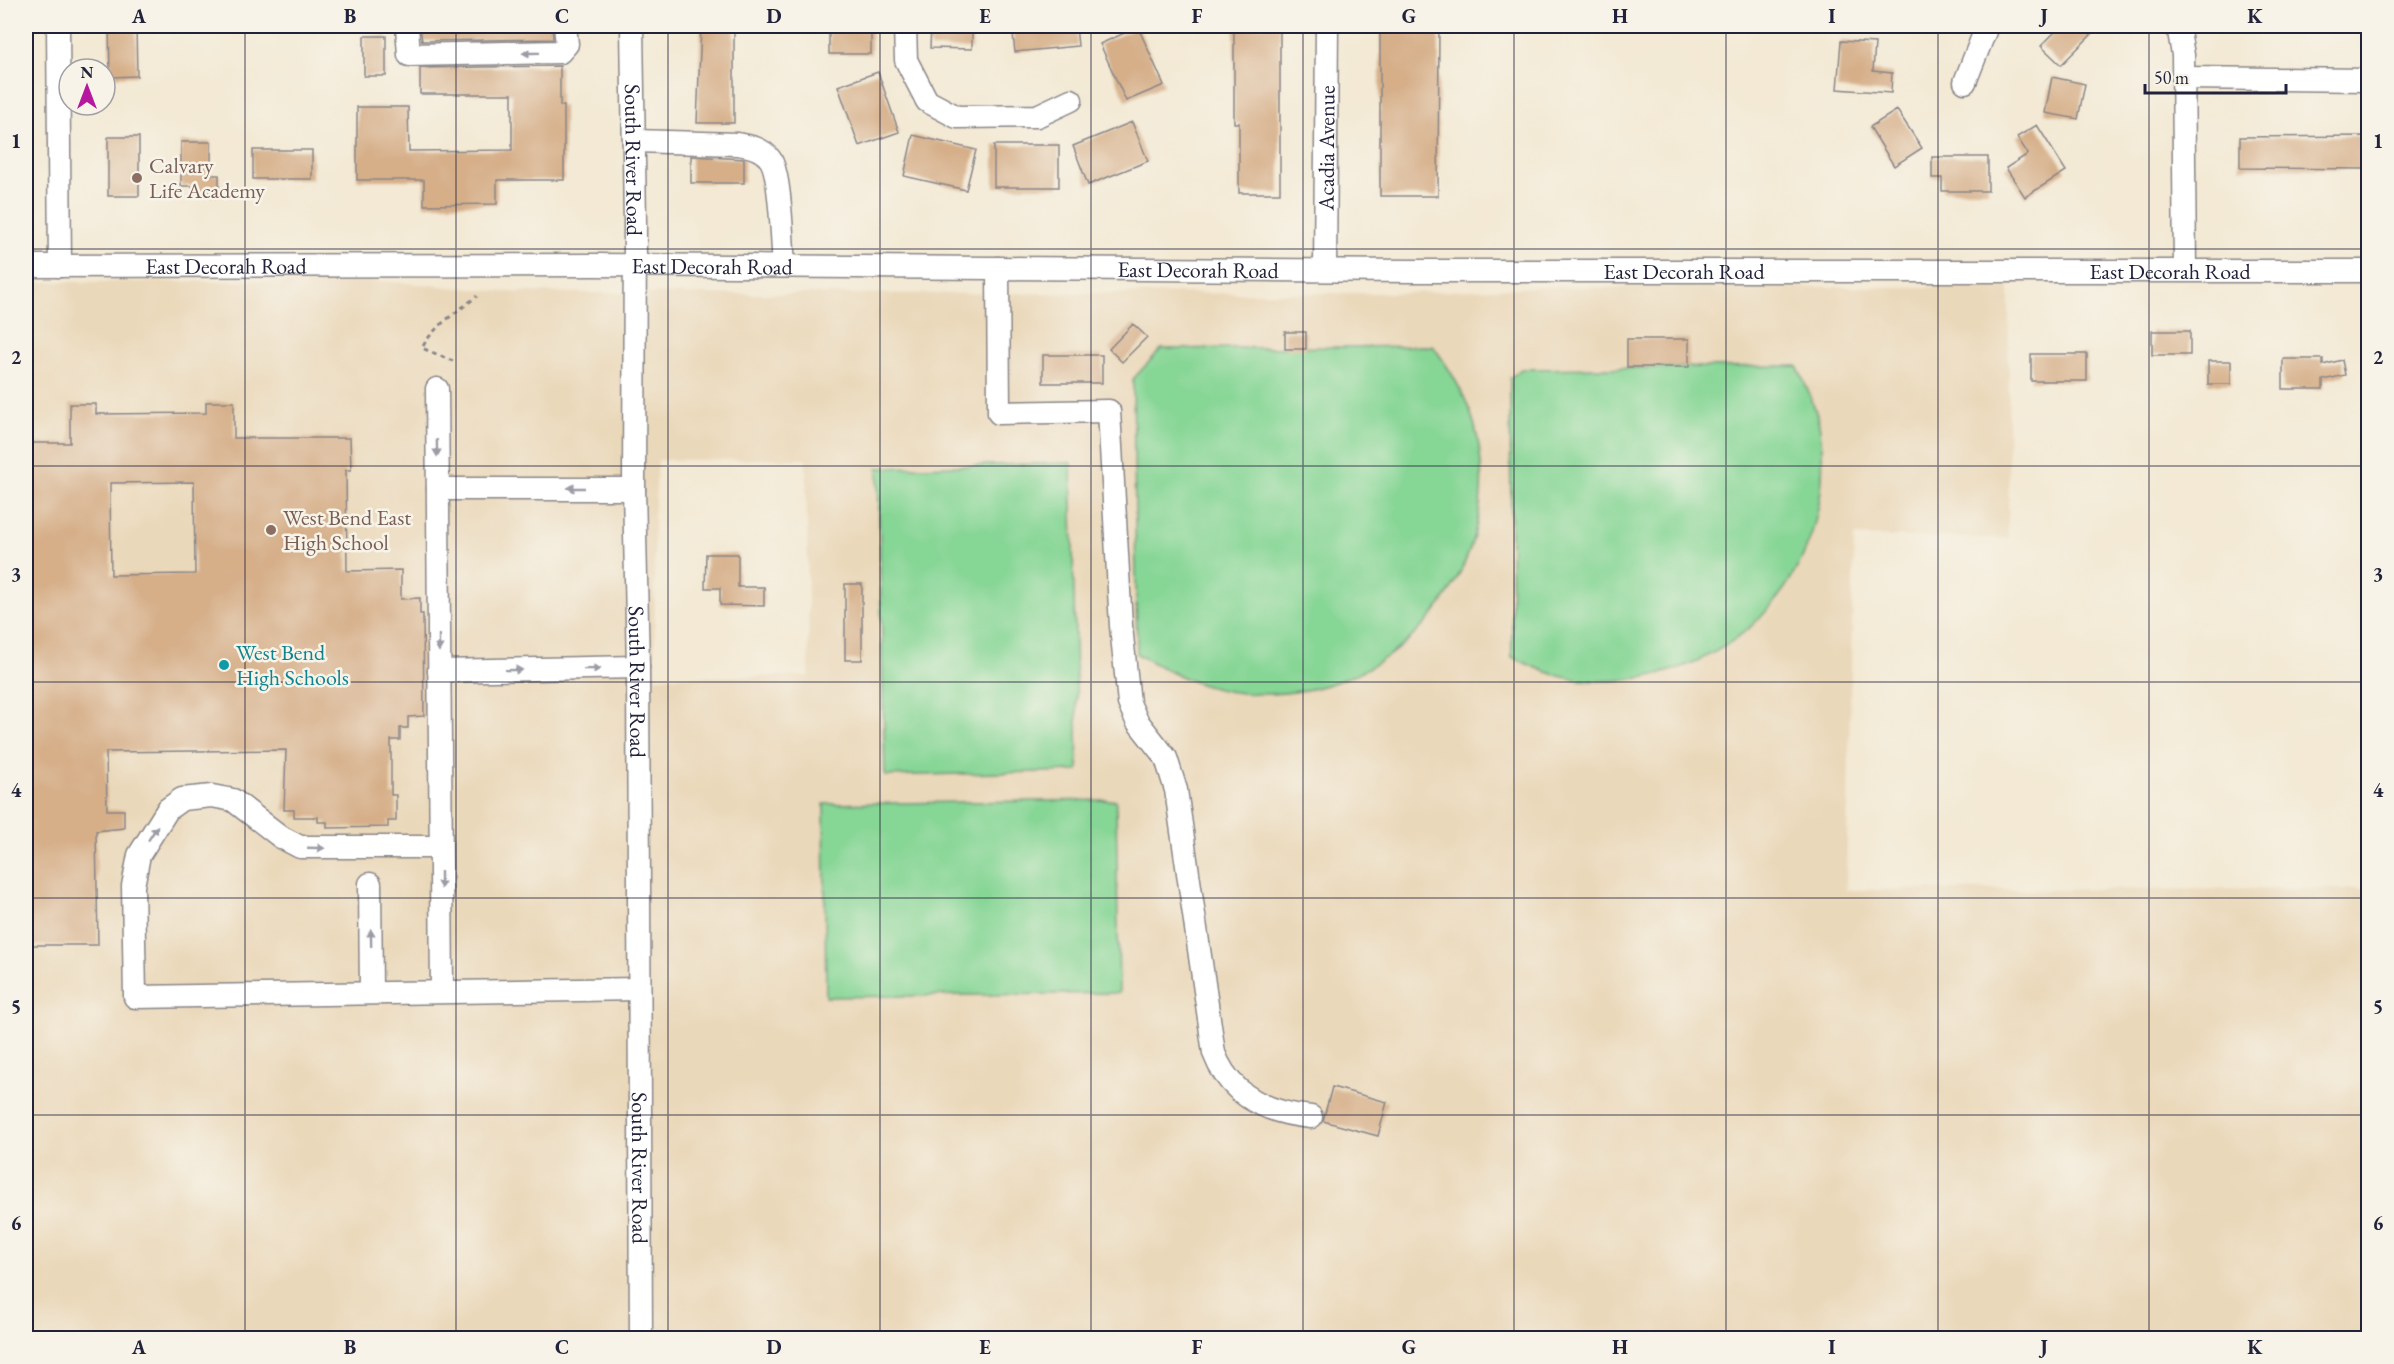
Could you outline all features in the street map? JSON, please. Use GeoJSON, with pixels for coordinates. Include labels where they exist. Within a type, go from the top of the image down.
{"type":"FeatureCollection","features":[{"type":"Feature","properties":{"kind":"street"},"geometry":{"type":"LineString","coordinates":[[58,26],[60,266]]}},
{"type":"Feature","properties":{"kind":"street"},"geometry":{"type":"LineString","coordinates":[[407,26],[409,55],[560,52],[567,44],[565,26]]}},
{"type":"Feature","properties":{"kind":"street","name":"South River Road"},"geometry":{"type":"LineString","coordinates":[[632,26],[641,1338]]}},
{"type":"Feature","properties":{"kind":"street"},"geometry":{"type":"LineString","coordinates":[[905,26],[906,60],[927,101],[957,117],[1037,116],[1071,100]]}},
{"type":"Feature","properties":{"kind":"street","name":"Acadia Avenue"},"geometry":{"type":"LineString","coordinates":[[1325,270],[1327,26]]}},
{"type":"Feature","properties":{"kind":"street"},"geometry":{"type":"LineString","coordinates":[[1965,82],[1987,26]]}},
{"type":"Feature","properties":{"kind":"street"},"geometry":{"type":"LineString","coordinates":[[2178,26],[2183,78],[2185,270]]}},
{"type":"Feature","properties":{"kind":"street"},"geometry":{"type":"LineString","coordinates":[[2183,78],[2368,80]]}},
{"type":"Feature","properties":{"kind":"street"},"geometry":{"type":"LineString","coordinates":[[634,141],[737,144],[753,146],[763,152],[771,161],[775,178],[784,266]]}},
{"type":"Feature","properties":{"kind":"street","name":"East Decorah Road"},"geometry":{"type":"LineString","coordinates":[[26,266],[635,265],[1325,270],[2368,271]]}},
{"type":"Feature","properties":{"kind":"street"},"geometry":{"type":"LineString","coordinates":[[998,268],[999,413],[1108,411],[1121,626],[1129,703],[1137,721],[1166,758],[1176,790],[1214,1053],[1226,1079],[1240,1091],[1282,1114],[1311,1117]]}},
{"type":"Feature","properties":{"kind":"street"},"geometry":{"type":"LineString","coordinates":[[437,390],[441,991]]}},
{"type":"Feature","properties":{"kind":"street"},"geometry":{"type":"LineString","coordinates":[[438,489],[634,489]]}},
{"type":"Feature","properties":{"kind":"street"},"geometry":{"type":"LineString","coordinates":[[439,671],[638,668]]}},
{"type":"Feature","properties":{"kind":"street"},"geometry":{"type":"LineString","coordinates":[[440,847],[300,847],[281,837],[233,800],[212,796],[182,799],[168,809],[139,855],[133,886],[135,997],[638,989]]}},
{"type":"Feature","properties":{"kind":"street"},"geometry":{"type":"LineString","coordinates":[[370,884],[371,992]]}},
{"type":"Feature","properties":{"kind":"path"},"geometry":{"type":"LineString","coordinates":[[453,361],[422,348],[427,338],[437,328],[477,296]]}},
{"type":"Feature","properties":{"kind":"shaded area"},"geometry":{"type":"Polygon","coordinates":[[[383,281],[505,292],[700,294],[1406,293],[1539,287],[2009,287],[2008,538],[1854,536],[1846,890],[2368,889],[2368,1338],[26,1338],[26,282],[383,281]],[[806,459],[658,460],[654,513],[655,677],[809,676],[806,459]]]}},
{"type":"Feature","properties":{"kind":"green space"},"geometry":{"type":"Polygon","coordinates":[[[1433,346],[1454,377],[1470,411],[1477,435],[1481,488],[1473,538],[1454,584],[1426,623],[1389,655],[1345,679],[1296,692],[1243,693],[1215,688],[1175,674],[1137,654],[1133,379],[1161,349],[1433,346]]]}},
{"type":"Feature","properties":{"kind":"green space"},"geometry":{"type":"Polygon","coordinates":[[[1797,366],[1819,422],[1822,474],[1817,516],[1803,555],[1783,590],[1757,621],[1725,646],[1687,665],[1625,680],[1583,680],[1563,677],[1512,657],[1510,378],[1521,369],[1797,366]]]}},
{"type":"Feature","properties":{"kind":"green space"},"geometry":{"type":"Polygon","coordinates":[[[1071,463],[1078,771],[885,776],[878,468],[1071,463]]]}},
{"type":"Feature","properties":{"kind":"green space"},"geometry":{"type":"Polygon","coordinates":[[[1116,800],[1119,993],[826,997],[824,804],[1116,800]]]}},
{"type":"Feature","properties":{"kind":"building"},"geometry":{"type":"Polygon","coordinates":[[[109,26],[136,26],[137,76],[117,77],[117,57],[110,57],[109,26]]]}},
{"type":"Feature","properties":{"kind":"building"},"geometry":{"type":"Polygon","coordinates":[[[420,26],[552,26],[553,39],[422,41],[420,26]]]}},
{"type":"Feature","properties":{"kind":"building"},"geometry":{"type":"Polygon","coordinates":[[[701,26],[734,26],[734,123],[697,123],[701,26]]]}},
{"type":"Feature","properties":{"kind":"building"},"geometry":{"type":"Polygon","coordinates":[[[829,26],[871,26],[871,54],[829,54],[829,26]]]}},
{"type":"Feature","properties":{"kind":"building"},"geometry":{"type":"Polygon","coordinates":[[[931,26],[972,26],[972,49],[930,48],[931,26]]]}},
{"type":"Feature","properties":{"kind":"building"},"geometry":{"type":"Polygon","coordinates":[[[1012,26],[1076,26],[1078,46],[1015,52],[1012,26]]]}},
{"type":"Feature","properties":{"kind":"building"},"geometry":{"type":"Polygon","coordinates":[[[1234,26],[1280,26],[1280,193],[1239,193],[1239,123],[1234,123],[1234,26]]]}},
{"type":"Feature","properties":{"kind":"building"},"geometry":{"type":"Polygon","coordinates":[[[1380,26],[1439,26],[1438,196],[1380,196],[1380,26]]]}},
{"type":"Feature","properties":{"kind":"building"},"geometry":{"type":"Polygon","coordinates":[[[2061,26],[2083,26],[2092,34],[2061,65],[2041,46],[2061,26]]]}},
{"type":"Feature","properties":{"kind":"building"},"geometry":{"type":"Polygon","coordinates":[[[1138,27],[1164,85],[1126,101],[1100,44],[1138,27]]]}},
{"type":"Feature","properties":{"kind":"building"},"geometry":{"type":"Polygon","coordinates":[[[364,36],[386,36],[386,76],[364,76],[364,36]]]}},
{"type":"Feature","properties":{"kind":"building"},"geometry":{"type":"Polygon","coordinates":[[[1841,41],[1875,43],[1873,71],[1892,73],[1891,93],[1837,89],[1841,41]]]}},
{"type":"Feature","properties":{"kind":"building"},"geometry":{"type":"Polygon","coordinates":[[[560,66],[560,106],[564,106],[564,180],[497,180],[497,204],[424,205],[424,180],[357,180],[357,107],[408,107],[409,151],[512,150],[512,94],[420,94],[420,68],[560,66]]]}},
{"type":"Feature","properties":{"kind":"building"},"geometry":{"type":"Polygon","coordinates":[[[878,72],[899,132],[859,146],[838,86],[878,72]]]}},
{"type":"Feature","properties":{"kind":"building"},"geometry":{"type":"Polygon","coordinates":[[[2052,77],[2085,84],[2078,119],[2045,113],[2052,77]]]}},
{"type":"Feature","properties":{"kind":"building"},"geometry":{"type":"Polygon","coordinates":[[[1897,110],[1922,148],[1894,166],[1870,127],[1897,110]]]}},
{"type":"Feature","properties":{"kind":"building"},"geometry":{"type":"Polygon","coordinates":[[[1132,122],[1148,161],[1088,185],[1073,146],[1132,122]]]}},
{"type":"Feature","properties":{"kind":"building"},"geometry":{"type":"Polygon","coordinates":[[[2037,125],[2066,171],[2025,197],[2006,168],[2028,154],[2017,137],[2037,125]]]}},
{"type":"Feature","properties":{"kind":"building"},"geometry":{"type":"Polygon","coordinates":[[[913,135],[976,150],[966,190],[904,176],[913,135]]]}},
{"type":"Feature","properties":{"kind":"building"},"geometry":{"type":"Polygon","coordinates":[[[2368,136],[2368,169],[2240,168],[2240,137],[2368,136]]]}},
{"type":"Feature","properties":{"kind":"building"},"geometry":{"type":"Polygon","coordinates":[[[108,137],[139,137],[139,196],[108,196],[108,137]]]}},
{"type":"Feature","properties":{"kind":"building"},"geometry":{"type":"Polygon","coordinates":[[[181,142],[211,142],[211,175],[219,175],[219,196],[193,196],[193,186],[181,186],[181,142]]]}},
{"type":"Feature","properties":{"kind":"building"},"geometry":{"type":"Polygon","coordinates":[[[994,145],[1059,145],[1059,187],[994,187],[994,145]]]}},
{"type":"Feature","properties":{"kind":"building"},"geometry":{"type":"Polygon","coordinates":[[[253,150],[312,150],[312,179],[253,179],[253,150]]]}},
{"type":"Feature","properties":{"kind":"building"},"geometry":{"type":"Polygon","coordinates":[[[691,156],[744,159],[744,183],[691,183],[691,156]]]}},
{"type":"Feature","properties":{"kind":"building"},"geometry":{"type":"Polygon","coordinates":[[[1932,157],[1988,157],[1988,191],[1942,191],[1942,178],[1932,178],[1932,157]]]}},
{"type":"Feature","properties":{"kind":"building"},"geometry":{"type":"Polygon","coordinates":[[[1133,324],[1147,337],[1122,362],[1109,349],[1133,324]]]}},
{"type":"Feature","properties":{"kind":"building"},"geometry":{"type":"Polygon","coordinates":[[[2152,331],[2190,331],[2190,355],[2152,355],[2152,331]]]}},
{"type":"Feature","properties":{"kind":"building"},"geometry":{"type":"Polygon","coordinates":[[[1285,332],[1306,332],[1306,349],[1285,349],[1285,332]]]}},
{"type":"Feature","properties":{"kind":"building"},"geometry":{"type":"Polygon","coordinates":[[[1627,339],[1689,339],[1689,367],[1627,367],[1627,339]]]}},
{"type":"Feature","properties":{"kind":"building"},"geometry":{"type":"Polygon","coordinates":[[[2031,354],[2087,354],[2087,381],[2031,381],[2031,354]]]}},
{"type":"Feature","properties":{"kind":"building"},"geometry":{"type":"Polygon","coordinates":[[[1043,355],[1102,355],[1102,383],[1043,383],[1043,355]]]}},
{"type":"Feature","properties":{"kind":"building"},"geometry":{"type":"Polygon","coordinates":[[[2283,359],[2323,359],[2323,365],[2342,360],[2345,375],[2323,380],[2323,389],[2283,389],[2283,359]]]}},
{"type":"Feature","properties":{"kind":"building"},"geometry":{"type":"Polygon","coordinates":[[[2208,361],[2231,361],[2231,384],[2208,384],[2208,361]]]}},
{"type":"Feature","properties":{"kind":"building","name":"West Bend High Schools"},"geometry":{"type":"Polygon","coordinates":[[[206,402],[234,402],[234,438],[350,438],[351,470],[346,470],[347,571],[401,570],[401,599],[420,598],[420,614],[423,614],[424,716],[408,717],[408,728],[400,728],[400,740],[391,740],[391,795],[396,795],[396,821],[388,821],[388,827],[327,828],[327,822],[318,822],[318,817],[294,817],[294,810],[284,810],[286,750],[106,752],[107,810],[124,810],[124,828],[96,831],[98,945],[26,945],[26,443],[70,443],[70,404],[96,404],[96,414],[206,413],[206,402]],[[194,482],[110,483],[111,575],[195,574],[194,482]]]}},
{"type":"Feature","properties":{"kind":"building"},"geometry":{"type":"Polygon","coordinates":[[[706,554],[738,554],[738,587],[764,587],[764,606],[720,605],[720,588],[705,588],[706,554]]]}},
{"type":"Feature","properties":{"kind":"building"},"geometry":{"type":"Polygon","coordinates":[[[845,584],[862,584],[862,660],[845,660],[845,584]]]}},
{"type":"Feature","properties":{"kind":"building"},"geometry":{"type":"Polygon","coordinates":[[[1332,1087],[1387,1102],[1378,1136],[1323,1121],[1332,1087]]]}},
{"type":"Feature","properties":{"kind":"waterway"},"geometry":{"type":"LineString","coordinates":[[2368,1300],[2368,1309]]}},
{"type":"Feature","properties":{"kind":"place","name":"Calvary Life Academy"},"geometry":{"type":"Point","coordinates":[137,178]}},
{"type":"Feature","properties":{"kind":"place","name":"West Bend East High School"},"geometry":{"type":"Point","coordinates":[271,530]}},
{"type":"Feature","properties":{"kind":"place","name":"West Bend High Schools"},"geometry":{"type":"Point","coordinates":[224,665]}}]}
